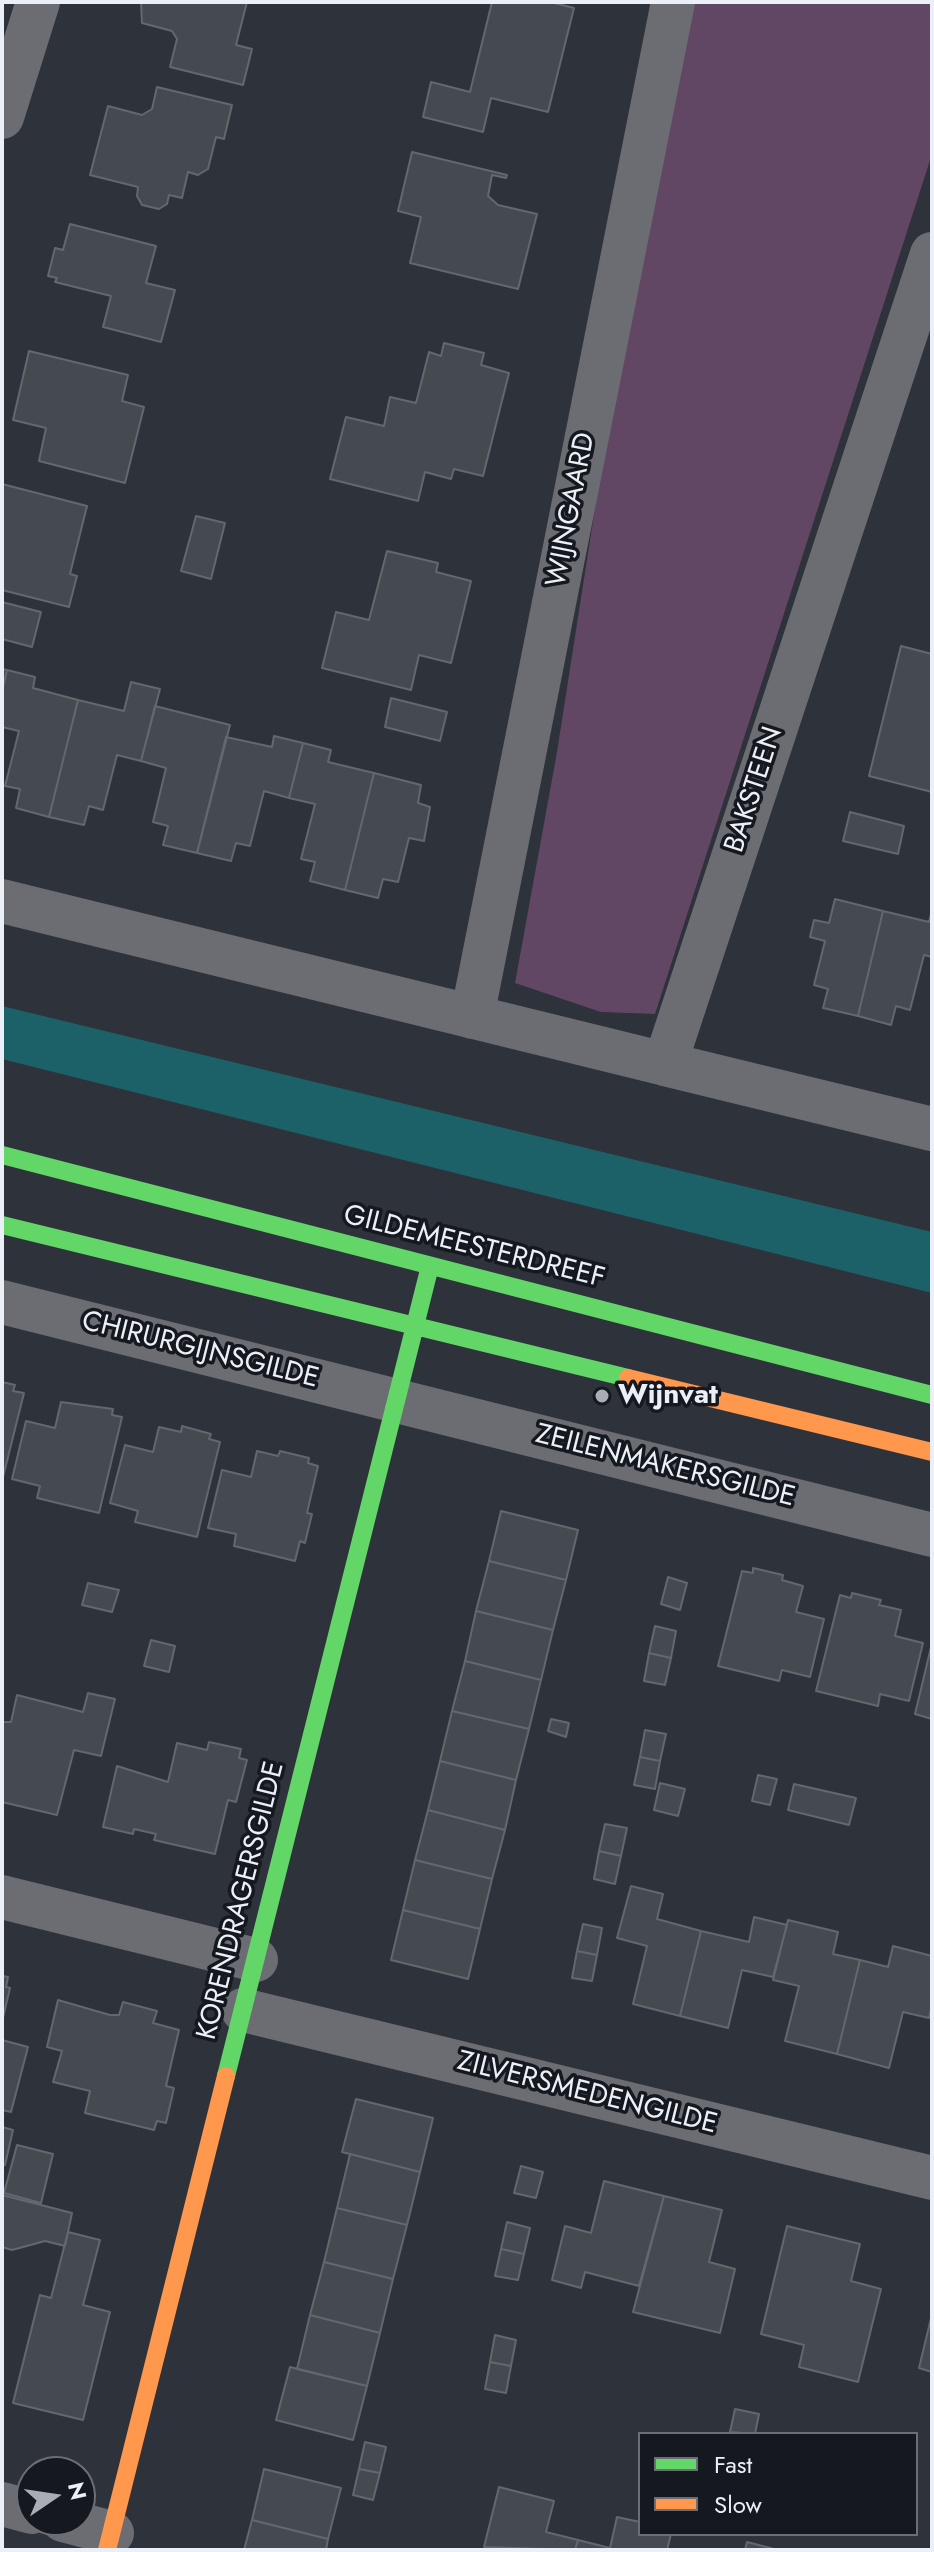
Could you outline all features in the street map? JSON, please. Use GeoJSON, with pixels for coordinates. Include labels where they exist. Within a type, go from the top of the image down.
{"type":"FeatureCollection","features":[{"type":"Feature","properties":{"kind":"street"},"geometry":{"type":"LineString","coordinates":[[2,117],[38,2]]}},
{"type":"Feature","properties":{"kind":"street","name":"WIJNGAARD"},"geometry":{"type":"LineString","coordinates":[[472,1017],[673,2]]}},
{"type":"Feature","properties":{"kind":"street","name":"BAKSTEEN"},"geometry":{"type":"LineString","coordinates":[[665,1064],[932,254]]}},
{"type":"Feature","properties":{"kind":"street"},"geometry":{"type":"LineString","coordinates":[[2,901],[932,1129]]}},
{"type":"Feature","properties":{"kind":"street","name":"GILDEMEESTERDREEF"},"geometry":{"type":"LineString","coordinates":[[2,1155],[932,1395]]}},
{"type":"Feature","properties":{"kind":"street"},"geometry":{"type":"LineString","coordinates":[[2,1225],[932,1452]]}},
{"type":"Feature","properties":{"kind":"street","name":"KORENDRAGERSGILDE"},"geometry":{"type":"LineString","coordinates":[[109,2541],[430,1266]]}},
{"type":"Feature","properties":{"kind":"street","name":"CHIRURGIJNSGILDE"},"geometry":{"type":"LineString","coordinates":[[2,1302],[397,1400]]}},
{"type":"Feature","properties":{"kind":"street","name":"ZEILENMAKERSGILDE"},"geometry":{"type":"LineString","coordinates":[[397,1400],[932,1535]]}},
{"type":"Feature","properties":{"kind":"street"},"geometry":{"type":"LineString","coordinates":[[2,1897],[256,1960]]}},
{"type":"Feature","properties":{"kind":"street","name":"ZILVERSMEDENGILDE"},"geometry":{"type":"LineString","coordinates":[[243,2010],[932,2178]]}},
{"type":"Feature","properties":{"kind":"shaded area"},"geometry":{"type":"Polygon","coordinates":[[[674,2],[932,2],[932,154],[655,1014],[601,1012],[515,983],[557,752],[674,2]]]}},
{"type":"Feature","properties":{"kind":"water"},"geometry":{"type":"Polygon","coordinates":[[[2,1006],[932,1232],[932,1293],[2,1059],[2,1006]]]}},
{"type":"Feature","properties":{"kind":"building"},"geometry":{"type":"Polygon","coordinates":[[[141,2],[247,2],[236,45],[252,49],[243,85],[170,67],[177,39],[172,31],[142,23],[141,2]]]}},
{"type":"Feature","properties":{"kind":"building"},"geometry":{"type":"Polygon","coordinates":[[[492,2],[550,2],[574,8],[548,112],[491,98],[483,132],[423,117],[431,82],[470,92],[492,2]]]}},
{"type":"Feature","properties":{"kind":"building"},"geometry":{"type":"Polygon","coordinates":[[[157,87],[232,105],[224,139],[216,137],[208,169],[198,175],[188,172],[182,198],[169,195],[167,204],[159,209],[142,205],[137,196],[138,187],[90,175],[108,106],[142,115],[152,109],[157,87]]]}},
{"type":"Feature","properties":{"kind":"building"},"geometry":{"type":"Polygon","coordinates":[[[412,152],[507,175],[506,178],[492,175],[488,196],[498,205],[537,214],[518,289],[410,263],[421,217],[398,211],[412,152]]]}},
{"type":"Feature","properties":{"kind":"building"},"geometry":{"type":"Polygon","coordinates":[[[70,224],[156,246],[146,283],[175,290],[161,342],[103,327],[111,296],[55,282],[57,278],[48,276],[55,248],[63,250],[70,224]]]}},
{"type":"Feature","properties":{"kind":"building"},"geometry":{"type":"Polygon","coordinates":[[[444,343],[484,353],[481,365],[509,373],[483,476],[454,469],[451,479],[425,472],[418,501],[330,479],[346,417],[384,426],[390,397],[416,403],[429,352],[441,356],[444,343]]]}},
{"type":"Feature","properties":{"kind":"building"},"geometry":{"type":"Polygon","coordinates":[[[29,351],[128,375],[122,401],[144,407],[125,483],[39,461],[46,428],[13,420],[29,351]]]}},
{"type":"Feature","properties":{"kind":"building"},"geometry":{"type":"Polygon","coordinates":[[[2,484],[87,506],[70,574],[77,576],[69,607],[2,590],[2,484]]]}},
{"type":"Feature","properties":{"kind":"building"},"geometry":{"type":"Polygon","coordinates":[[[196,516],[225,523],[211,579],[181,571],[196,516]]]}},
{"type":"Feature","properties":{"kind":"building"},"geometry":{"type":"Polygon","coordinates":[[[387,551],[438,563],[436,572],[471,581],[451,663],[419,655],[411,690],[322,668],[336,612],[369,620],[387,551]]]}},
{"type":"Feature","properties":{"kind":"building"},"geometry":{"type":"Polygon","coordinates":[[[2,602],[41,612],[32,647],[2,639],[2,602]]]}},
{"type":"Feature","properties":{"kind":"building"},"geometry":{"type":"Polygon","coordinates":[[[901,646],[932,654],[932,792],[869,776],[901,646]]]}},
{"type":"Feature","properties":{"kind":"building"},"geometry":{"type":"Polygon","coordinates":[[[2,669],[7,670],[2,692],[2,669]]]}},
{"type":"Feature","properties":{"kind":"building"},"geometry":{"type":"Polygon","coordinates":[[[7,670],[35,677],[33,688],[78,700],[49,817],[16,808],[20,789],[5,786],[19,731],[2,727],[2,692],[7,670]]]}},
{"type":"Feature","properties":{"kind":"building"},"geometry":{"type":"Polygon","coordinates":[[[131,682],[160,689],[141,761],[117,755],[103,810],[89,806],[84,825],[49,817],[78,700],[124,711],[131,682]]]}},
{"type":"Feature","properties":{"kind":"building"},"geometry":{"type":"Polygon","coordinates":[[[391,698],[447,712],[440,741],[385,727],[391,698]]]}},
{"type":"Feature","properties":{"kind":"building"},"geometry":{"type":"Polygon","coordinates":[[[155,706],[230,725],[197,853],[163,845],[168,826],[153,822],[166,768],[141,761],[155,706]]]}},
{"type":"Feature","properties":{"kind":"building"},"geometry":{"type":"Polygon","coordinates":[[[274,736],[303,743],[289,798],[264,791],[250,846],[236,843],[231,861],[197,853],[226,737],[272,747],[274,736]]]}},
{"type":"Feature","properties":{"kind":"building"},"geometry":{"type":"Polygon","coordinates":[[[303,743],[331,750],[328,762],[374,773],[345,890],[310,881],[315,862],[301,859],[315,804],[289,798],[303,743]]]}},
{"type":"Feature","properties":{"kind":"building"},"geometry":{"type":"Polygon","coordinates":[[[374,773],[421,785],[418,803],[430,807],[424,841],[409,838],[398,882],[383,879],[378,898],[345,890],[374,773]]]}},
{"type":"Feature","properties":{"kind":"building"},"geometry":{"type":"Polygon","coordinates":[[[850,812],[904,826],[898,854],[843,841],[850,812]]]}},
{"type":"Feature","properties":{"kind":"building"},"geometry":{"type":"Polygon","coordinates":[[[835,899],[883,911],[858,1016],[823,1008],[828,989],[814,985],[825,941],[810,937],[814,920],[829,923],[835,899]]]}},
{"type":"Feature","properties":{"kind":"building"},"geometry":{"type":"Polygon","coordinates":[[[932,910],[932,957],[924,955],[910,1010],[896,1006],[891,1025],[858,1016],[883,911],[929,922],[932,910]]]}},
{"type":"Feature","properties":{"kind":"building"},"geometry":{"type":"Polygon","coordinates":[[[2,1382],[15,1385],[13,1391],[24,1393],[2,1481],[2,1382]]]}},
{"type":"Feature","properties":{"kind":"building"},"geometry":{"type":"Polygon","coordinates":[[[61,1402],[113,1409],[112,1415],[122,1417],[99,1513],[37,1498],[40,1486],[12,1479],[26,1421],[55,1428],[61,1402]]]}},
{"type":"Feature","properties":{"kind":"building"},"geometry":{"type":"Polygon","coordinates":[[[182,1426],[211,1434],[209,1439],[220,1442],[197,1537],[135,1522],[138,1511],[110,1503],[125,1445],[153,1452],[159,1427],[181,1432],[182,1426]]]}},
{"type":"Feature","properties":{"kind":"building"},"geometry":{"type":"Polygon","coordinates":[[[257,1451],[278,1456],[280,1451],[309,1458],[308,1463],[318,1466],[307,1513],[312,1514],[305,1543],[300,1541],[295,1561],[234,1546],[236,1534],[208,1528],[222,1470],[251,1477],[257,1451]]]}},
{"type":"Feature","properties":{"kind":"building"},"geometry":{"type":"Polygon","coordinates":[[[501,1511],[578,1530],[566,1580],[489,1561],[501,1511]]]}},
{"type":"Feature","properties":{"kind":"building"},"geometry":{"type":"Polygon","coordinates":[[[489,1561],[566,1580],[553,1630],[476,1611],[489,1561]]]}},
{"type":"Feature","properties":{"kind":"building"},"geometry":{"type":"Polygon","coordinates":[[[753,1568],[783,1575],[782,1580],[803,1586],[796,1612],[824,1619],[810,1677],[782,1670],[779,1681],[718,1666],[742,1571],[753,1573],[753,1568]]]}},
{"type":"Feature","properties":{"kind":"building"},"geometry":{"type":"Polygon","coordinates":[[[668,1577],[687,1583],[680,1610],[661,1604],[668,1577]]]}},
{"type":"Feature","properties":{"kind":"building"},"geometry":{"type":"Polygon","coordinates":[[[88,1583],[119,1590],[112,1612],[82,1605],[88,1583]]]}},
{"type":"Feature","properties":{"kind":"building"},"geometry":{"type":"Polygon","coordinates":[[[852,1593],[881,1600],[879,1605],[901,1610],[895,1636],[923,1643],[909,1701],[880,1694],[878,1706],[816,1691],[840,1595],[851,1598],[852,1593]]]}},
{"type":"Feature","properties":{"kind":"building"},"geometry":{"type":"Polygon","coordinates":[[[476,1611],[553,1630],[541,1680],[465,1661],[476,1611]]]}},
{"type":"Feature","properties":{"kind":"building"},"geometry":{"type":"Polygon","coordinates":[[[655,1626],[676,1631],[671,1658],[649,1653],[655,1626]]]}},
{"type":"Feature","properties":{"kind":"building"},"geometry":{"type":"Polygon","coordinates":[[[151,1640],[175,1646],[169,1672],[144,1666],[151,1640]]]}},
{"type":"Feature","properties":{"kind":"building"},"geometry":{"type":"Polygon","coordinates":[[[932,1643],[932,1719],[915,1714],[932,1643]]]}},
{"type":"Feature","properties":{"kind":"building"},"geometry":{"type":"Polygon","coordinates":[[[649,1653],[671,1658],[665,1685],[644,1681],[649,1653]]]}},
{"type":"Feature","properties":{"kind":"building"},"geometry":{"type":"Polygon","coordinates":[[[465,1661],[541,1680],[529,1729],[452,1711],[465,1661]]]}},
{"type":"Feature","properties":{"kind":"building"},"geometry":{"type":"Polygon","coordinates":[[[88,1693],[115,1699],[101,1756],[74,1750],[57,1815],[2,1802],[2,1722],[11,1722],[17,1695],[83,1712],[88,1693]]]}},
{"type":"Feature","properties":{"kind":"building"},"geometry":{"type":"Polygon","coordinates":[[[452,1711],[529,1729],[516,1780],[440,1761],[452,1711]]]}},
{"type":"Feature","properties":{"kind":"building"},"geometry":{"type":"Polygon","coordinates":[[[551,1719],[569,1723],[566,1737],[548,1731],[551,1719]]]}},
{"type":"Feature","properties":{"kind":"building"},"geometry":{"type":"Polygon","coordinates":[[[645,1730],[666,1734],[660,1761],[640,1757],[645,1730]]]}},
{"type":"Feature","properties":{"kind":"building"},"geometry":{"type":"Polygon","coordinates":[[[209,1742],[241,1749],[239,1758],[247,1760],[236,1802],[228,1800],[215,1854],[154,1840],[156,1834],[134,1829],[133,1834],[103,1827],[117,1766],[168,1782],[177,1743],[207,1750],[209,1742]]]}},
{"type":"Feature","properties":{"kind":"building"},"geometry":{"type":"Polygon","coordinates":[[[640,1757],[660,1761],[655,1789],[634,1785],[640,1757]]]}},
{"type":"Feature","properties":{"kind":"building"},"geometry":{"type":"Polygon","coordinates":[[[440,1761],[516,1780],[505,1830],[428,1810],[440,1761]]]}},
{"type":"Feature","properties":{"kind":"building"},"geometry":{"type":"Polygon","coordinates":[[[758,1775],[777,1779],[770,1805],[752,1801],[758,1775]]]}},
{"type":"Feature","properties":{"kind":"building"},"geometry":{"type":"Polygon","coordinates":[[[660,1783],[685,1789],[678,1816],[654,1810],[660,1783]]]}},
{"type":"Feature","properties":{"kind":"building"},"geometry":{"type":"Polygon","coordinates":[[[794,1784],[856,1798],[849,1825],[788,1810],[794,1784]]]}},
{"type":"Feature","properties":{"kind":"building"},"geometry":{"type":"Polygon","coordinates":[[[428,1810],[505,1830],[492,1879],[415,1860],[428,1810]]]}},
{"type":"Feature","properties":{"kind":"building"},"geometry":{"type":"Polygon","coordinates":[[[605,1824],[627,1828],[621,1856],[599,1851],[605,1824]]]}},
{"type":"Feature","properties":{"kind":"building"},"geometry":{"type":"Polygon","coordinates":[[[599,1851],[621,1856],[615,1884],[594,1879],[599,1851]]]}},
{"type":"Feature","properties":{"kind":"building"},"geometry":{"type":"Polygon","coordinates":[[[415,1860],[492,1879],[480,1929],[403,1910],[415,1860]]]}},
{"type":"Feature","properties":{"kind":"building"},"geometry":{"type":"Polygon","coordinates":[[[631,1886],[663,1894],[657,1919],[701,1931],[680,2016],[633,2004],[647,1946],[617,1938],[631,1886]]]}},
{"type":"Feature","properties":{"kind":"building"},"geometry":{"type":"Polygon","coordinates":[[[403,1910],[480,1929],[468,1979],[391,1960],[403,1910]]]}},
{"type":"Feature","properties":{"kind":"building"},"geometry":{"type":"Polygon","coordinates":[[[754,1917],[787,1925],[773,1977],[742,1970],[728,2028],[680,2016],[701,1931],[749,1942],[754,1917]]]}},
{"type":"Feature","properties":{"kind":"building"},"geometry":{"type":"Polygon","coordinates":[[[788,1920],[838,1932],[833,1954],[860,1960],[837,2054],[785,2041],[799,1986],[773,1980],[788,1920]]]}},
{"type":"Feature","properties":{"kind":"building"},"geometry":{"type":"Polygon","coordinates":[[[583,1924],[602,1928],[597,1955],[577,1951],[583,1924]]]}},
{"type":"Feature","properties":{"kind":"building"},"geometry":{"type":"Polygon","coordinates":[[[893,1946],[932,1956],[932,2005],[929,2018],[903,2012],[889,2068],[837,2054],[860,1960],[888,1967],[893,1946]]]}},
{"type":"Feature","properties":{"kind":"building"},"geometry":{"type":"Polygon","coordinates":[[[577,1951],[597,1955],[592,1981],[572,1978],[577,1951]]]}},
{"type":"Feature","properties":{"kind":"building"},"geometry":{"type":"Polygon","coordinates":[[[2,1976],[8,1977],[6,1987],[10,1988],[2,2022],[2,1976]]]}},
{"type":"Feature","properties":{"kind":"building"},"geometry":{"type":"Polygon","coordinates":[[[58,2000],[110,2015],[119,2015],[123,2002],[157,2011],[153,2023],[179,2030],[166,2086],[174,2088],[166,2123],[157,2121],[154,2130],[85,2113],[90,2091],[53,2082],[62,2051],[47,2047],[58,2000]]]}},
{"type":"Feature","properties":{"kind":"building"},"geometry":{"type":"Polygon","coordinates":[[[2,2040],[28,2047],[11,2112],[2,2110],[2,2040]]]}},
{"type":"Feature","properties":{"kind":"building"},"geometry":{"type":"Polygon","coordinates":[[[356,2099],[433,2118],[420,2172],[342,2152],[356,2099]]]}},
{"type":"Feature","properties":{"kind":"building"},"geometry":{"type":"Polygon","coordinates":[[[2,2127],[13,2130],[5,2165],[2,2164],[2,2127]]]}},
{"type":"Feature","properties":{"kind":"building"},"geometry":{"type":"Polygon","coordinates":[[[17,2145],[53,2154],[41,2203],[4,2193],[17,2145]]]}},
{"type":"Feature","properties":{"kind":"building"},"geometry":{"type":"Polygon","coordinates":[[[350,2154],[420,2172],[407,2225],[337,2208],[350,2154]]]}},
{"type":"Feature","properties":{"kind":"building"},"geometry":{"type":"Polygon","coordinates":[[[521,2166],[543,2172],[536,2198],[514,2193],[521,2166]]]}},
{"type":"Feature","properties":{"kind":"building"},"geometry":{"type":"Polygon","coordinates":[[[604,2181],[664,2196],[639,2286],[585,2272],[581,2288],[552,2280],[565,2226],[591,2233],[604,2181]]]}},
{"type":"Feature","properties":{"kind":"building"},"geometry":{"type":"Polygon","coordinates":[[[2,2195],[72,2213],[65,2246],[45,2241],[12,2250],[2,2247],[2,2195]]]}},
{"type":"Feature","properties":{"kind":"building"},"geometry":{"type":"Polygon","coordinates":[[[664,2196],[722,2210],[709,2262],[735,2269],[720,2333],[633,2312],[664,2196]]]}},
{"type":"Feature","properties":{"kind":"building"},"geometry":{"type":"Polygon","coordinates":[[[337,2208],[407,2225],[393,2279],[324,2262],[337,2208]]]}},
{"type":"Feature","properties":{"kind":"building"},"geometry":{"type":"Polygon","coordinates":[[[507,2222],[530,2228],[524,2254],[501,2249],[507,2222]]]}},
{"type":"Feature","properties":{"kind":"building"},"geometry":{"type":"Polygon","coordinates":[[[787,2226],[860,2244],[851,2281],[881,2289],[858,2382],[799,2367],[804,2345],[761,2334],[787,2226]]]}},
{"type":"Feature","properties":{"kind":"building"},"geometry":{"type":"Polygon","coordinates":[[[68,2232],[100,2240],[83,2305],[110,2312],[83,2420],[13,2403],[40,2295],[51,2298],[68,2232]]]}},
{"type":"Feature","properties":{"kind":"building"},"geometry":{"type":"Polygon","coordinates":[[[501,2249],[524,2254],[518,2280],[495,2276],[501,2249]]]}},
{"type":"Feature","properties":{"kind":"building"},"geometry":{"type":"Polygon","coordinates":[[[324,2262],[393,2279],[380,2333],[310,2315],[324,2262]]]}},
{"type":"Feature","properties":{"kind":"building"},"geometry":{"type":"Polygon","coordinates":[[[932,2314],[932,2372],[919,2368],[932,2314]]]}},
{"type":"Feature","properties":{"kind":"building"},"geometry":{"type":"Polygon","coordinates":[[[310,2315],[380,2333],[367,2386],[297,2369],[310,2315]]]}},
{"type":"Feature","properties":{"kind":"building"},"geometry":{"type":"Polygon","coordinates":[[[495,2335],[516,2340],[511,2366],[490,2362],[495,2335]]]}},
{"type":"Feature","properties":{"kind":"building"},"geometry":{"type":"Polygon","coordinates":[[[490,2362],[511,2366],[506,2393],[485,2389],[490,2362]]]}},
{"type":"Feature","properties":{"kind":"building"},"geometry":{"type":"Polygon","coordinates":[[[290,2367],[367,2386],[353,2440],[276,2420],[290,2367]]]}},
{"type":"Feature","properties":{"kind":"building"},"geometry":{"type":"Polygon","coordinates":[[[735,2409],[759,2414],[755,2432],[730,2432],[735,2409]]]}},
{"type":"Feature","properties":{"kind":"building"},"geometry":{"type":"Polygon","coordinates":[[[365,2442],[386,2447],[380,2473],[359,2469],[365,2442]]]}},
{"type":"Feature","properties":{"kind":"building"},"geometry":{"type":"Polygon","coordinates":[[[264,2469],[341,2488],[328,2539],[252,2520],[264,2469]]]}},
{"type":"Feature","properties":{"kind":"building"},"geometry":{"type":"Polygon","coordinates":[[[359,2469],[380,2473],[373,2500],[353,2495],[359,2469]]]}},
{"type":"Feature","properties":{"kind":"building"},"geometry":{"type":"Polygon","coordinates":[[[499,2487],[554,2501],[546,2532],[578,2540],[575,2550],[484,2547],[499,2487]]]}},
{"type":"Feature","properties":{"kind":"building"},"geometry":{"type":"Polygon","coordinates":[[[617,2517],[638,2522],[638,2536],[670,2536],[667,2550],[575,2550],[578,2540],[610,2548],[617,2517]]]}},
{"type":"Feature","properties":{"kind":"building"},"geometry":{"type":"Polygon","coordinates":[[[252,2520],[328,2539],[326,2550],[244,2550],[252,2520]]]}},
{"type":"Feature","properties":{"kind":"building"},"geometry":{"type":"Polygon","coordinates":[[[747,2542],[778,2550],[745,2550],[747,2542]]]}},
{"type":"Feature","properties":{"kind":"traffic: fast"},"geometry":{"type":"LineString","coordinates":[[2,1155],[932,1395]]}},
{"type":"Feature","properties":{"kind":"traffic: fast"},"geometry":{"type":"LineString","coordinates":[[2,1225],[628,1378]]}},
{"type":"Feature","properties":{"kind":"traffic: fast"},"geometry":{"type":"LineString","coordinates":[[226,2076],[430,1266]]}},
{"type":"Feature","properties":{"kind":"traffic: slow"},"geometry":{"type":"LineString","coordinates":[[628,1378],[932,1452]]}},
{"type":"Feature","properties":{"kind":"traffic: slow"},"geometry":{"type":"LineString","coordinates":[[107,2550],[226,2076]]}},
{"type":"Feature","properties":{"kind":"place","name":"Wijnvat"},"geometry":{"type":"Point","coordinates":[602,1396]}}]}
